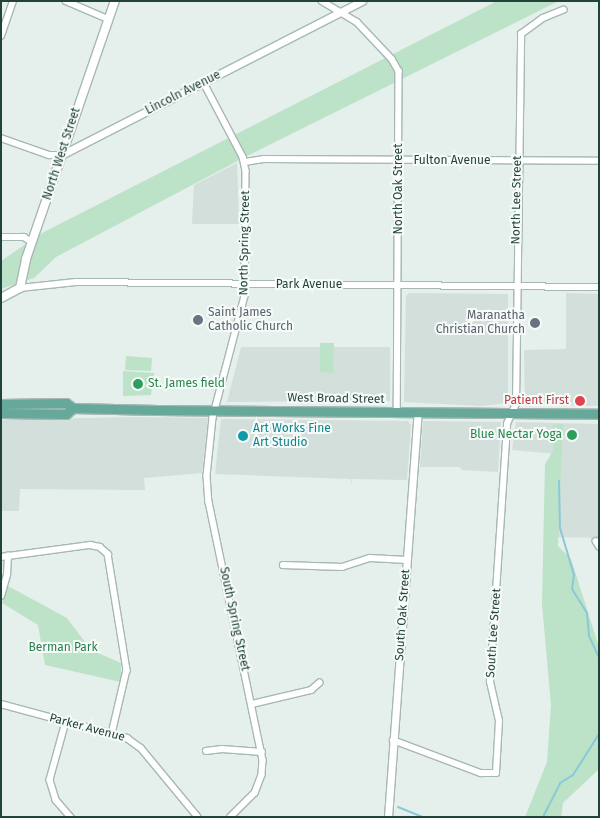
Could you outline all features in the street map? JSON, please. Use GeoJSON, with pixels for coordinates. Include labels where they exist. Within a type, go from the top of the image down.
{"type":"FeatureCollection","features":[{"type":"Feature","properties":{"kind":"main road","name":"North West Street"},"geometry":{"type":"LineString","coordinates":[[20,288],[32,242],[115,1]]}},
{"type":"Feature","properties":{"kind":"main road"},"geometry":{"type":"LineString","coordinates":[[1,298],[20,288]]}},
{"type":"Feature","properties":{"kind":"main road","name":"West Broad Street"},"geometry":{"type":"LineString","coordinates":[[1,404],[66,403],[73,408],[599,414]]}},
{"type":"Feature","properties":{"kind":"main road","name":"West Broad Street"},"geometry":{"type":"LineString","coordinates":[[1,413],[66,414],[73,408]]}},
{"type":"Feature","properties":{"kind":"street"},"geometry":{"type":"LineString","coordinates":[[1,36],[13,1]]}},
{"type":"Feature","properties":{"kind":"street"},"geometry":{"type":"LineString","coordinates":[[66,1],[108,19]]}},
{"type":"Feature","properties":{"kind":"street","name":"North Oak Street"},"geometry":{"type":"LineString","coordinates":[[322,1],[342,11],[374,39],[398,69],[399,160],[396,412]]}},
{"type":"Feature","properties":{"kind":"street","name":"Lincoln Avenue"},"geometry":{"type":"LineString","coordinates":[[61,155],[362,1]]}},
{"type":"Feature","properties":{"kind":"street","name":"North Lee Street"},"geometry":{"type":"LineString","coordinates":[[512,413],[516,404],[517,161],[521,34],[543,18],[563,10]]}},
{"type":"Feature","properties":{"kind":"street","name":"North Spring Street"},"geometry":{"type":"LineString","coordinates":[[204,83],[245,162],[246,285],[216,410]]}},
{"type":"Feature","properties":{"kind":"street"},"geometry":{"type":"LineString","coordinates":[[1,138],[49,155],[61,155]]}},
{"type":"Feature","properties":{"kind":"street","name":"Fulton Avenue"},"geometry":{"type":"LineString","coordinates":[[245,162],[263,159],[599,161]]}},
{"type":"Feature","properties":{"kind":"street"},"geometry":{"type":"LineString","coordinates":[[1,237],[24,237],[32,242]]}},
{"type":"Feature","properties":{"kind":"street","name":"Park Avenue"},"geometry":{"type":"LineString","coordinates":[[20,288],[76,282],[599,287]]}},
{"type":"Feature","properties":{"kind":"street","name":"South Spring Street"},"geometry":{"type":"LineString","coordinates":[[216,410],[208,476],[209,502],[262,752],[260,784],[248,801],[231,817]]}},
{"type":"Feature","properties":{"kind":"street","name":"South Oak Street"},"geometry":{"type":"LineString","coordinates":[[388,817],[418,412]]}},
{"type":"Feature","properties":{"kind":"street","name":"South Lee Street"},"geometry":{"type":"LineString","coordinates":[[393,740],[481,773],[496,773],[500,727],[490,682],[507,424],[512,413]]}},
{"type":"Feature","properties":{"kind":"street"},"geometry":{"type":"LineString","coordinates":[[1,596],[7,575],[4,556],[96,546],[105,550],[111,559],[127,675],[112,734]]}},
{"type":"Feature","properties":{"kind":"street"},"geometry":{"type":"LineString","coordinates":[[283,565],[342,567],[370,558],[407,560]]}},
{"type":"Feature","properties":{"kind":"street"},"geometry":{"type":"LineString","coordinates":[[252,704],[311,690],[319,683]]}},
{"type":"Feature","properties":{"kind":"street","name":"Parker Avenue"},"geometry":{"type":"LineString","coordinates":[[1,704],[127,738],[141,748],[198,817]]}},
{"type":"Feature","properties":{"kind":"street"},"geometry":{"type":"LineString","coordinates":[[66,722],[50,780],[56,800],[71,817]]}},
{"type":"Feature","properties":{"kind":"street"},"geometry":{"type":"LineString","coordinates":[[206,751],[222,749],[262,752]]}},
{"type":"Feature","properties":{"kind":"shaded area"},"geometry":{"type":"Polygon","coordinates":[[[237,163],[239,224],[192,224],[194,185],[237,163]]]}},
{"type":"Feature","properties":{"kind":"shaded area"},"geometry":{"type":"Polygon","coordinates":[[[409,293],[508,294],[508,403],[480,406],[404,402],[406,296],[409,293]]]}},
{"type":"Feature","properties":{"kind":"shaded area"},"geometry":{"type":"Polygon","coordinates":[[[566,293],[599,294],[599,406],[525,405],[524,350],[566,349],[566,293]]]}},
{"type":"Feature","properties":{"kind":"shaded area"},"geometry":{"type":"Polygon","coordinates":[[[241,347],[390,347],[390,401],[227,402],[241,347]]]}},
{"type":"Feature","properties":{"kind":"shaded area"},"geometry":{"type":"Polygon","coordinates":[[[133,417],[208,418],[202,473],[144,478],[145,490],[20,489],[19,511],[1,511],[1,420],[133,417]]]}},
{"type":"Feature","properties":{"kind":"shaded area"},"geometry":{"type":"Polygon","coordinates":[[[221,419],[408,421],[411,425],[407,480],[352,479],[351,486],[351,479],[215,474],[221,419]]]}},
{"type":"Feature","properties":{"kind":"shaded area"},"geometry":{"type":"Polygon","coordinates":[[[423,421],[501,422],[498,472],[462,470],[459,467],[420,467],[423,421]]]}},
{"type":"Feature","properties":{"kind":"shaded area"},"geometry":{"type":"Polygon","coordinates":[[[516,422],[599,424],[599,538],[554,537],[557,454],[512,450],[516,422]]]}},
{"type":"Feature","properties":{"kind":"green space"},"geometry":{"type":"Polygon","coordinates":[[[497,1],[559,1],[247,156],[56,257],[34,278],[1,289],[1,261],[42,233],[497,1]]]}},
{"type":"Feature","properties":{"kind":"green space"},"geometry":{"type":"Polygon","coordinates":[[[320,343],[334,343],[333,373],[320,372],[320,343]]]}},
{"type":"Feature","properties":{"kind":"green space"},"geometry":{"type":"Polygon","coordinates":[[[126,356],[152,358],[151,371],[125,370],[126,356]]]}},
{"type":"Feature","properties":{"kind":"green space","name":"St. James field"},"geometry":{"type":"Polygon","coordinates":[[[123,371],[154,373],[151,395],[123,396],[123,371]]]}},
{"type":"Feature","properties":{"kind":"green space"},"geometry":{"type":"Polygon","coordinates":[[[563,424],[558,546],[571,559],[599,647],[599,769],[563,803],[561,817],[525,817],[547,762],[551,705],[542,604],[545,464],[553,451],[553,425],[563,424]]]}},
{"type":"Feature","properties":{"kind":"green space","name":"Berman Park"},"geometry":{"type":"Polygon","coordinates":[[[6,585],[67,618],[91,650],[121,663],[121,682],[45,665],[38,625],[2,603],[6,585]]]}},
{"type":"Feature","properties":{"kind":"waterway"},"geometry":{"type":"LineString","coordinates":[[559,481],[560,528],[574,575],[572,589],[587,613],[589,636],[599,657]]}},
{"type":"Feature","properties":{"kind":"waterway"},"geometry":{"type":"LineString","coordinates":[[543,817],[560,783],[573,775],[599,734]]}},
{"type":"Feature","properties":{"kind":"waterway"},"geometry":{"type":"LineString","coordinates":[[398,807],[423,817]]}},
{"type":"Feature","properties":{"kind":"place","name":"Saint James Catholic Church"},"geometry":{"type":"Point","coordinates":[198,320]}},
{"type":"Feature","properties":{"kind":"place","name":"Maranatha Christian Church"},"geometry":{"type":"Point","coordinates":[535,323]}},
{"type":"Feature","properties":{"kind":"place","name":"St. James field"},"geometry":{"type":"Point","coordinates":[138,384]}},
{"type":"Feature","properties":{"kind":"place","name":"Patient First"},"geometry":{"type":"Point","coordinates":[580,401]}},
{"type":"Feature","properties":{"kind":"place","name":"Blue Nectar Yoga"},"geometry":{"type":"Point","coordinates":[572,435]}},
{"type":"Feature","properties":{"kind":"place","name":"Art Works Fine Art Studio"},"geometry":{"type":"Point","coordinates":[243,436]}}]}
